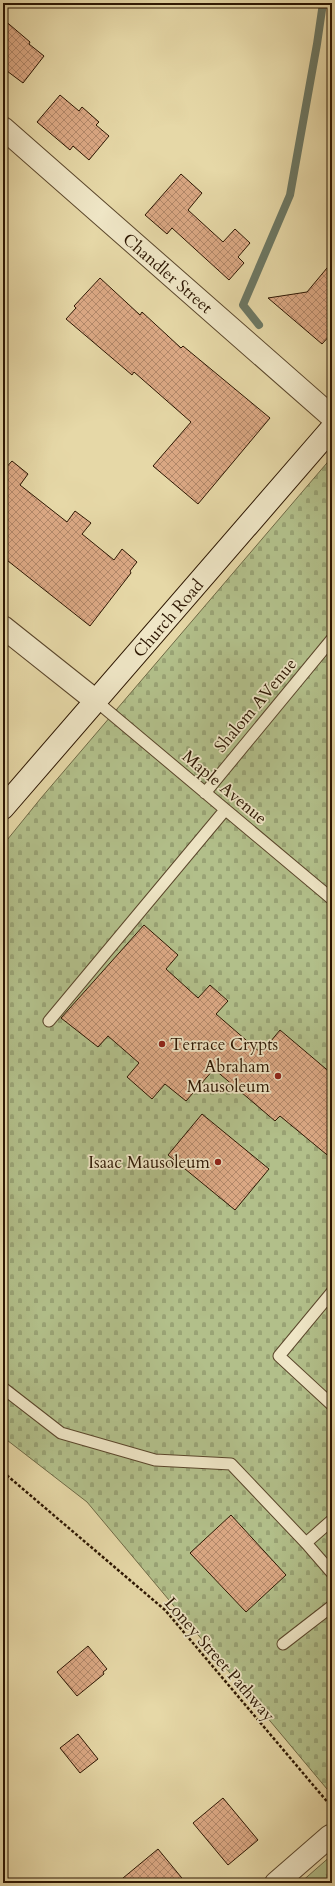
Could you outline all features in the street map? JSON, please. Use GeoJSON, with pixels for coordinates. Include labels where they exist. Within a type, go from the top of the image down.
{"type":"FeatureCollection","features":[{"type":"Feature","properties":{"kind":"street","name":"Chandler Street"},"geometry":{"type":"LineString","coordinates":[[3,128],[332,417]]}},
{"type":"Feature","properties":{"kind":"street","name":"Church Road"},"geometry":{"type":"LineString","coordinates":[[3,808],[332,428]]}},
{"type":"Feature","properties":{"kind":"street"},"geometry":{"type":"LineString","coordinates":[[3,627],[96,700]]}},
{"type":"Feature","properties":{"kind":"street"},"geometry":{"type":"LineString","coordinates":[[276,1883],[330,1836]]}},
{"type":"Feature","properties":{"kind":"lane","name":"Shalom AVenue"},"geometry":{"type":"LineString","coordinates":[[205,793],[332,639]]}},
{"type":"Feature","properties":{"kind":"lane","name":"Maple Avenue"},"geometry":{"type":"LineString","coordinates":[[96,700],[332,899]]}},
{"type":"Feature","properties":{"kind":"lane"},"geometry":{"type":"LineString","coordinates":[[49,1021],[225,810]]}},
{"type":"Feature","properties":{"kind":"lane"},"geometry":{"type":"LineString","coordinates":[[332,1292],[280,1356],[332,1405]]}},
{"type":"Feature","properties":{"kind":"lane"},"geometry":{"type":"LineString","coordinates":[[3,1388],[61,1434],[155,1460],[231,1464],[306,1543],[332,1574]]}},
{"type":"Feature","properties":{"kind":"lane"},"geometry":{"type":"LineString","coordinates":[[306,1543],[332,1520]]}},
{"type":"Feature","properties":{"kind":"lane"},"geometry":{"type":"LineString","coordinates":[[283,1644],[332,1606]]}},
{"type":"Feature","properties":{"kind":"path","name":"Loney Street Pathway"},"geometry":{"type":"LineString","coordinates":[[3,1472],[166,1610],[330,1805],[330,1836]]}},
{"type":"Feature","properties":{"kind":"green space"},"geometry":{"type":"Polygon","coordinates":[[[332,457],[332,1795],[87,1502],[3,1437],[3,845],[41,798],[332,457]]]}},
{"type":"Feature","properties":{"kind":"green space"},"geometry":{"type":"Polygon","coordinates":[[[332,1855],[332,1883],[300,1883],[332,1855]]]}},
{"type":"Feature","properties":{"kind":"building"},"geometry":{"type":"Polygon","coordinates":[[[3,19],[44,56],[23,83],[3,68],[3,19]]]}},
{"type":"Feature","properties":{"kind":"building"},"geometry":{"type":"Polygon","coordinates":[[[60,95],[79,111],[82,107],[99,122],[96,125],[109,136],[89,160],[73,146],[70,150],[37,122],[60,95]]]}},
{"type":"Feature","properties":{"kind":"building"},"geometry":{"type":"Polygon","coordinates":[[[181,174],[202,193],[188,210],[223,242],[235,229],[250,243],[238,257],[244,263],[229,280],[172,228],[167,234],[145,215],[181,174]]]}},
{"type":"Feature","properties":{"kind":"building"},"geometry":{"type":"Polygon","coordinates":[[[332,262],[332,333],[322,344],[268,298],[307,292],[332,262]]]}},
{"type":"Feature","properties":{"kind":"building"},"geometry":{"type":"Polygon","coordinates":[[[100,278],[140,315],[142,312],[181,348],[183,346],[270,418],[198,504],[153,466],[191,422],[134,372],[132,375],[66,319],[76,308],[74,306],[100,278]]]}},
{"type":"Feature","properties":{"kind":"building"},"geometry":{"type":"Polygon","coordinates":[[[12,461],[28,474],[20,485],[67,522],[75,511],[91,523],[82,534],[114,560],[122,549],[137,562],[130,571],[131,573],[90,626],[3,557],[3,471],[12,461]]]}},
{"type":"Feature","properties":{"kind":"building"},"geometry":{"type":"Polygon","coordinates":[[[144,925],[178,955],[166,969],[198,998],[210,985],[228,1001],[216,1014],[261,1053],[280,1030],[332,1074],[332,1159],[280,1116],[275,1121],[214,1069],[186,1101],[165,1084],[152,1099],[127,1077],[139,1063],[108,1036],[98,1047],[61,1018],[144,925]]]}},
{"type":"Feature","properties":{"kind":"building","name":"Isaac Mausoleum"},"geometry":{"type":"Polygon","coordinates":[[[202,1114],[269,1169],[235,1210],[168,1155],[202,1114]]]}},
{"type":"Feature","properties":{"kind":"building"},"geometry":{"type":"Polygon","coordinates":[[[231,1515],[286,1575],[246,1612],[190,1553],[231,1515]]]}},
{"type":"Feature","properties":{"kind":"building"},"geometry":{"type":"Polygon","coordinates":[[[88,1646],[107,1669],[103,1672],[104,1674],[77,1696],[57,1672],[88,1646]]]}},
{"type":"Feature","properties":{"kind":"building"},"geometry":{"type":"Polygon","coordinates":[[[78,1734],[98,1759],[80,1773],[60,1748],[78,1734]]]}},
{"type":"Feature","properties":{"kind":"building"},"geometry":{"type":"Polygon","coordinates":[[[223,1798],[258,1840],[228,1865],[193,1823],[223,1798]]]}},
{"type":"Feature","properties":{"kind":"building"},"geometry":{"type":"Polygon","coordinates":[[[158,1849],[186,1883],[117,1883],[158,1849]]]}},
{"type":"Feature","properties":{"kind":"waterway"},"geometry":{"type":"LineString","coordinates":[[259,325],[243,305],[290,195],[323,3]]}},
{"type":"Feature","properties":{"kind":"place","name":"Terrace Crypts"},"geometry":{"type":"Point","coordinates":[162,1044]}},
{"type":"Feature","properties":{"kind":"place","name":"Abraham Mausoleum"},"geometry":{"type":"Point","coordinates":[278,1076]}},
{"type":"Feature","properties":{"kind":"place","name":"Isaac Mausoleum"},"geometry":{"type":"Point","coordinates":[218,1162]}}]}
